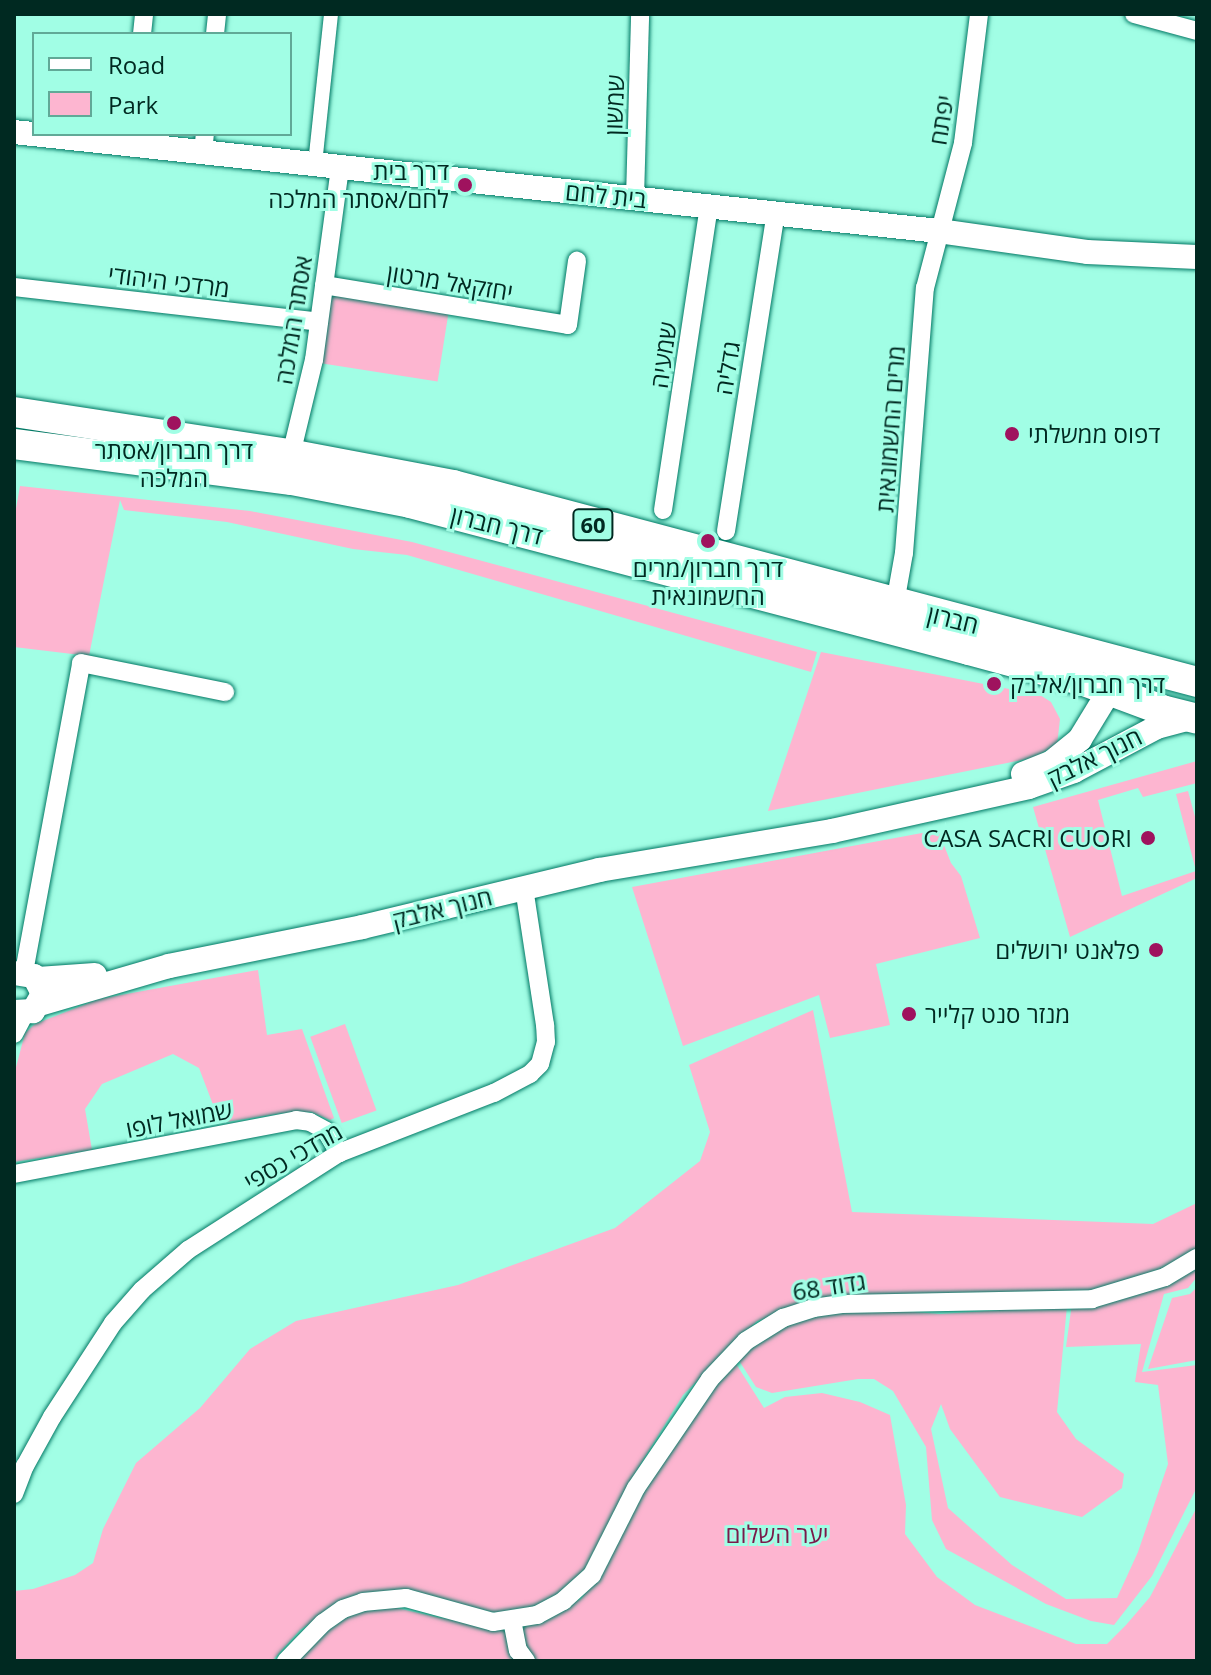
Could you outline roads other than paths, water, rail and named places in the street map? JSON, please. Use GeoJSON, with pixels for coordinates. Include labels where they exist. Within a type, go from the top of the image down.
{"type":"FeatureCollection","features":[{"type":"Feature","properties":{"kind":"highway","name":"דרך חברון"},"geometry":{"type":"LineString","coordinates":[[14,412],[291,467],[410,503],[609,553],[892,618],[969,650],[1110,690]]}},
{"type":"Feature","properties":{"kind":"highway","name":"דרך חברון"},"geometry":{"type":"LineString","coordinates":[[14,444],[291,467]]}},
{"type":"Feature","properties":{"kind":"highway","name":"חברון"},"geometry":{"type":"LineString","coordinates":[[892,618],[1011,633],[1135,667]]}},
{"type":"Feature","properties":{"kind":"highway","name":"60"},"geometry":{"type":"LineString","coordinates":[[1135,667],[1197,682]]}},
{"type":"Feature","properties":{"kind":"highway","name":"60"},"geometry":{"type":"LineString","coordinates":[[1110,690],[1193,718]]}},
{"type":"Feature","properties":{"kind":"street"},"geometry":{"type":"LineString","coordinates":[[315,164],[331,14]]}},
{"type":"Feature","properties":{"kind":"street","name":"שמשון"},"geometry":{"type":"LineString","coordinates":[[635,198],[640,14]]}},
{"type":"Feature","properties":{"kind":"street","name":"יפתח"},"geometry":{"type":"LineString","coordinates":[[939,231],[963,143],[979,14]]}},
{"type":"Feature","properties":{"kind":"street"},"geometry":{"type":"LineString","coordinates":[[1134,14],[1197,31]]}},
{"type":"Feature","properties":{"kind":"street","name":"בית לחם"},"geometry":{"type":"LineString","coordinates":[[81,136],[204,143],[315,164],[939,231],[1087,252],[1197,257]]}},
{"type":"Feature","properties":{"kind":"street","name":"אסתר המלכה"},"geometry":{"type":"LineString","coordinates":[[291,467],[310,380],[340,167]]}},
{"type":"Feature","properties":{"kind":"street","name":"שמעיה"},"geometry":{"type":"LineString","coordinates":[[663,510],[709,206]]}},
{"type":"Feature","properties":{"kind":"street","name":"גדליה"},"geometry":{"type":"LineString","coordinates":[[726,531],[776,213]]}},
{"type":"Feature","properties":{"kind":"street","name":"מרים החשמונאית"},"geometry":{"type":"LineString","coordinates":[[892,618],[904,562],[925,288],[939,231]]}},
{"type":"Feature","properties":{"kind":"street","name":"יחזקאל מרטון"},"geometry":{"type":"LineString","coordinates":[[324,285],[568,325],[577,261]]}},
{"type":"Feature","properties":{"kind":"street","name":"מרדכי היהודי"},"geometry":{"type":"LineString","coordinates":[[14,287],[319,322]]}},
{"type":"Feature","properties":{"kind":"street"},"geometry":{"type":"LineString","coordinates":[[23,1016],[43,994],[25,975],[81,663],[225,692]]}},
{"type":"Feature","properties":{"kind":"street","name":"חנוך אלבק"},"geometry":{"type":"LineString","coordinates":[[716,848],[731,836],[1036,770],[1068,751],[1080,739],[1121,673],[1135,667]]}},
{"type":"Feature","properties":{"kind":"street","name":"חנוך אלבק"},"geometry":{"type":"LineString","coordinates":[[23,1016],[169,966],[362,927],[524,888],[716,848],[728,850],[832,831],[1029,787],[1074,771],[1157,727],[1193,718]]}},
{"type":"Feature","properties":{"kind":"street","name":"מרדכי כספי"},"geometry":{"type":"LineString","coordinates":[[14,1494],[25,1466],[83,1365],[142,1290],[221,1226],[339,1153],[494,1093],[530,1074],[540,1064],[545,1052],[545,1025],[524,888]]}},
{"type":"Feature","properties":{"kind":"street","name":"חנוך אלבק"},"geometry":{"type":"LineString","coordinates":[[25,975],[169,966]]}},
{"type":"Feature","properties":{"kind":"street","name":"שמואל לופו"},"geometry":{"type":"LineString","coordinates":[[14,1174],[296,1120],[310,1122],[326,1131],[339,1153]]}},
{"type":"Feature","properties":{"kind":"street","name":"גדוד 68"},"geometry":{"type":"LineString","coordinates":[[512,1620],[537,1615],[563,1601],[592,1575],[636,1488],[710,1379],[746,1341],[766,1326],[813,1308],[842,1304],[1092,1299],[1165,1277],[1197,1258]]}},
{"type":"Feature","properties":{"kind":"street"},"geometry":{"type":"LineString","coordinates":[[286,1661],[305,1637],[343,1609],[378,1599],[406,1598],[493,1622],[512,1620],[518,1650],[526,1661]]}},
{"type":"Feature","properties":{"kind":"place","name":"דרך בית לחם/אסתר המלכה"},"geometry":{"type":"Point","coordinates":[465,185]}},
{"type":"Feature","properties":{"kind":"place","name":"דרך חברון/אסתר המלכה"},"geometry":{"type":"Point","coordinates":[174,423]}},
{"type":"Feature","properties":{"kind":"place","name":"דפוס ממשלתי"},"geometry":{"type":"Point","coordinates":[1012,434]}},
{"type":"Feature","properties":{"kind":"place","name":"דרך חברון/מרים החשמונאית"},"geometry":{"type":"Point","coordinates":[708,541]}},
{"type":"Feature","properties":{"kind":"place","name":"דרך חברון/אלבק"},"geometry":{"type":"Point","coordinates":[994,684]}},
{"type":"Feature","properties":{"kind":"place","name":"CASA SACRI CUORI"},"geometry":{"type":"Point","coordinates":[1148,838]}},
{"type":"Feature","properties":{"kind":"place","name":"פלאנט ירושלים"},"geometry":{"type":"Point","coordinates":[1156,950]}},
{"type":"Feature","properties":{"kind":"place","name":"מנזר סנט קלייר"},"geometry":{"type":"Point","coordinates":[909,1014]}},
{"type":"Feature","properties":{"kind":"park label","name":"יער השלום"},"geometry":{"type":"Point","coordinates":[777,1534]}}]}
